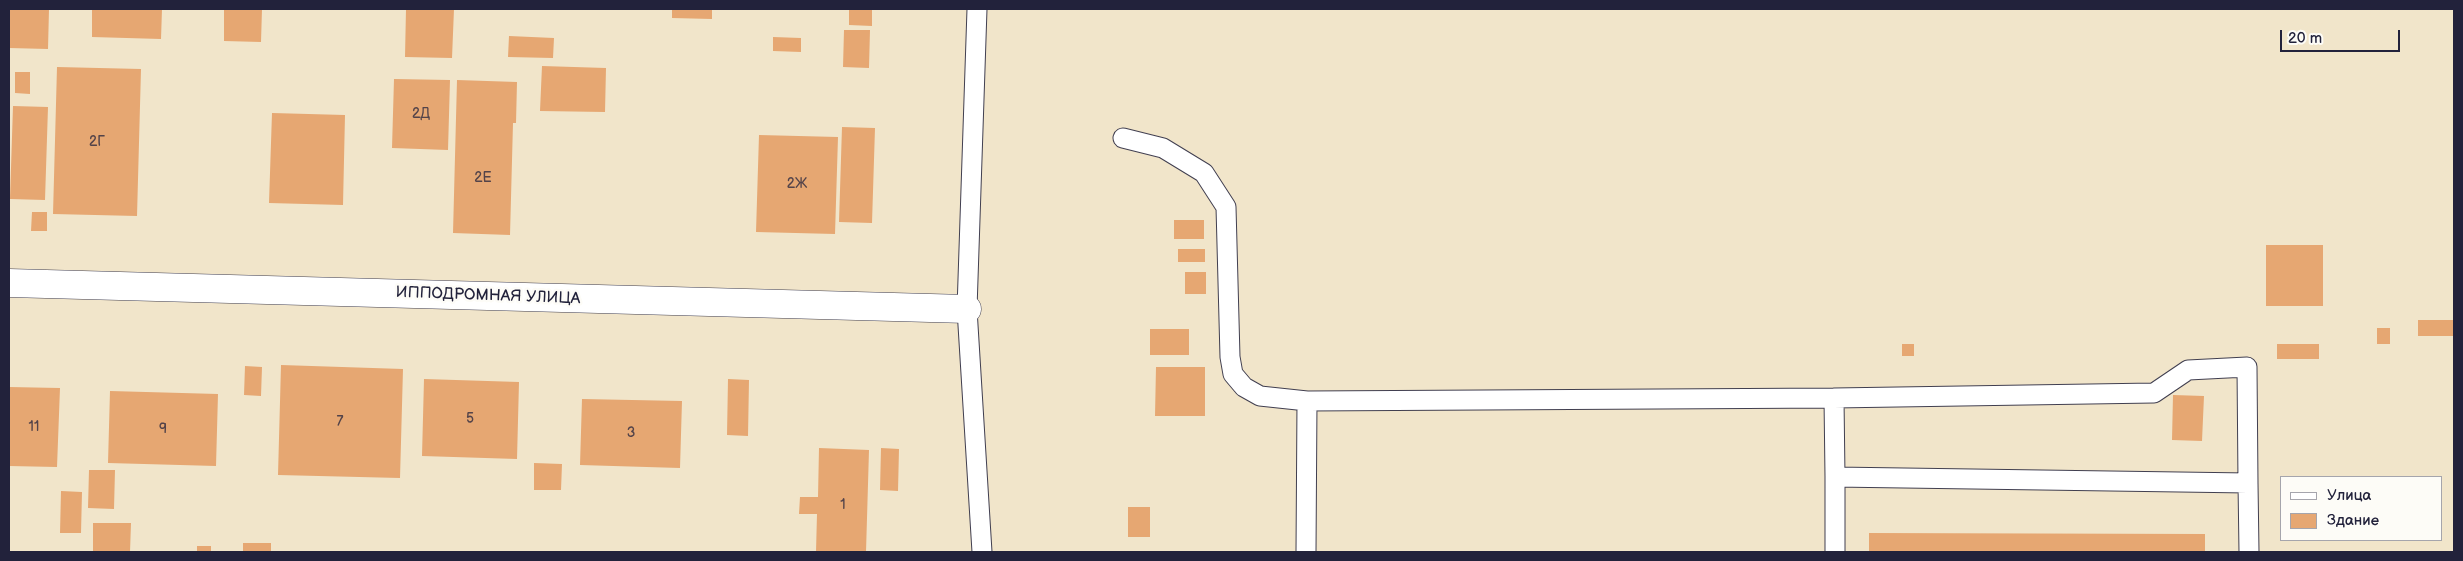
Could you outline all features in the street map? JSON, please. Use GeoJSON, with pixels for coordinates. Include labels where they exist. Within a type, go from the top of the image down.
{"type":"FeatureCollection","features":[{"type":"Feature","properties":{"kind":"street","name":"ИППОДРОМНАЯ УЛИЦА"},"geometry":{"type":"LineString","coordinates":[[9,283],[966,309]]}},
{"type":"Feature","properties":{"kind":"lane"},"geometry":{"type":"LineString","coordinates":[[978,9],[966,309],[982,552]]}},
{"type":"Feature","properties":{"kind":"lane"},"geometry":{"type":"LineString","coordinates":[[1124,138],[1163,148],[1204,173],[1226,207],[1230,357],[1233,374],[1244,387],[1260,396],[1308,401],[1834,398],[2154,393],[2188,370],[2247,367],[2249,552]]}},
{"type":"Feature","properties":{"kind":"lane"},"geometry":{"type":"LineString","coordinates":[[1834,398],[1835,552]]}},
{"type":"Feature","properties":{"kind":"lane"},"geometry":{"type":"LineString","coordinates":[[1306,552],[1308,401]]}},
{"type":"Feature","properties":{"kind":"lane"},"geometry":{"type":"LineString","coordinates":[[1835,477],[2248,483]]}},
{"type":"Feature","properties":{"kind":"building"},"geometry":{"type":"Polygon","coordinates":[[[9,9],[49,9],[48,49],[9,48],[9,9]]]}},
{"type":"Feature","properties":{"kind":"building"},"geometry":{"type":"Polygon","coordinates":[[[92,9],[162,9],[161,39],[92,37],[92,9]]]}},
{"type":"Feature","properties":{"kind":"building"},"geometry":{"type":"Polygon","coordinates":[[[224,9],[262,9],[261,42],[224,41],[224,9]]]}},
{"type":"Feature","properties":{"kind":"building"},"geometry":{"type":"Polygon","coordinates":[[[406,9],[454,9],[452,58],[405,57],[406,9]]]}},
{"type":"Feature","properties":{"kind":"building"},"geometry":{"type":"Polygon","coordinates":[[[672,9],[712,9],[712,19],[672,18],[672,9]]]}},
{"type":"Feature","properties":{"kind":"building"},"geometry":{"type":"Polygon","coordinates":[[[849,9],[872,9],[872,26],[849,25],[849,9]]]}},
{"type":"Feature","properties":{"kind":"building"},"geometry":{"type":"Polygon","coordinates":[[[844,30],[870,30],[869,68],[843,67],[844,30]]]}},
{"type":"Feature","properties":{"kind":"building"},"geometry":{"type":"Polygon","coordinates":[[[509,36],[554,38],[553,58],[508,57],[509,36]]]}},
{"type":"Feature","properties":{"kind":"building"},"geometry":{"type":"Polygon","coordinates":[[[773,37],[801,38],[801,52],[773,51],[773,37]]]}},
{"type":"Feature","properties":{"kind":"building"},"geometry":{"type":"Polygon","coordinates":[[[542,66],[606,68],[605,112],[540,111],[542,66]]]}},
{"type":"Feature","properties":{"kind":"building"},"geometry":{"type":"Polygon","coordinates":[[[57,67],[141,69],[137,216],[53,214],[57,67]]]}},
{"type":"Feature","properties":{"kind":"building"},"geometry":{"type":"Polygon","coordinates":[[[15,72],[30,72],[30,94],[15,93],[15,72]]]}},
{"type":"Feature","properties":{"kind":"building"},"geometry":{"type":"Polygon","coordinates":[[[394,79],[450,80],[448,150],[392,148],[394,79]]]}},
{"type":"Feature","properties":{"kind":"building"},"geometry":{"type":"Polygon","coordinates":[[[457,80],[517,82],[516,123],[513,123],[510,235],[453,233],[457,80]]]}},
{"type":"Feature","properties":{"kind":"building"},"geometry":{"type":"Polygon","coordinates":[[[13,106],[48,107],[45,200],[10,199],[13,106]]]}},
{"type":"Feature","properties":{"kind":"building"},"geometry":{"type":"Polygon","coordinates":[[[272,113],[345,115],[343,205],[269,203],[272,113]]]}},
{"type":"Feature","properties":{"kind":"building"},"geometry":{"type":"Polygon","coordinates":[[[842,127],[875,128],[872,223],[839,222],[842,127]]]}},
{"type":"Feature","properties":{"kind":"building"},"geometry":{"type":"Polygon","coordinates":[[[759,135],[838,137],[835,234],[756,232],[759,135]]]}},
{"type":"Feature","properties":{"kind":"building"},"geometry":{"type":"Polygon","coordinates":[[[32,212],[47,212],[47,231],[31,231],[32,212]]]}},
{"type":"Feature","properties":{"kind":"building"},"geometry":{"type":"Polygon","coordinates":[[[1174,220],[1204,220],[1204,239],[1174,239],[1174,220]]]}},
{"type":"Feature","properties":{"kind":"building"},"geometry":{"type":"Polygon","coordinates":[[[2266,245],[2323,245],[2323,306],[2266,306],[2266,245]]]}},
{"type":"Feature","properties":{"kind":"building"},"geometry":{"type":"Polygon","coordinates":[[[1178,249],[1205,249],[1205,262],[1178,262],[1178,249]]]}},
{"type":"Feature","properties":{"kind":"building"},"geometry":{"type":"Polygon","coordinates":[[[1185,272],[1206,272],[1206,294],[1185,294],[1185,272]]]}},
{"type":"Feature","properties":{"kind":"building"},"geometry":{"type":"Polygon","coordinates":[[[2418,320],[2454,320],[2454,336],[2418,336],[2418,320]]]}},
{"type":"Feature","properties":{"kind":"building"},"geometry":{"type":"Polygon","coordinates":[[[2377,328],[2390,328],[2390,344],[2377,344],[2377,328]]]}},
{"type":"Feature","properties":{"kind":"building"},"geometry":{"type":"Polygon","coordinates":[[[1150,329],[1189,329],[1189,355],[1150,355],[1150,329]]]}},
{"type":"Feature","properties":{"kind":"building"},"geometry":{"type":"Polygon","coordinates":[[[1902,344],[1914,344],[1914,356],[1902,356],[1902,344]]]}},
{"type":"Feature","properties":{"kind":"building"},"geometry":{"type":"Polygon","coordinates":[[[2277,344],[2319,344],[2319,359],[2277,359],[2277,344]]]}},
{"type":"Feature","properties":{"kind":"building"},"geometry":{"type":"Polygon","coordinates":[[[281,365],[403,369],[400,478],[278,475],[281,365]]]}},
{"type":"Feature","properties":{"kind":"building"},"geometry":{"type":"Polygon","coordinates":[[[245,366],[262,367],[261,396],[244,395],[245,366]]]}},
{"type":"Feature","properties":{"kind":"building"},"geometry":{"type":"Polygon","coordinates":[[[1156,367],[1205,367],[1205,416],[1155,416],[1156,367]]]}},
{"type":"Feature","properties":{"kind":"building"},"geometry":{"type":"Polygon","coordinates":[[[424,379],[519,382],[517,459],[422,456],[424,379]]]}},
{"type":"Feature","properties":{"kind":"building"},"geometry":{"type":"Polygon","coordinates":[[[728,379],[749,380],[748,436],[727,435],[728,379]]]}},
{"type":"Feature","properties":{"kind":"building"},"geometry":{"type":"Polygon","coordinates":[[[9,387],[60,388],[57,467],[9,466],[9,387]]]}},
{"type":"Feature","properties":{"kind":"building"},"geometry":{"type":"Polygon","coordinates":[[[110,391],[218,394],[216,466],[108,463],[110,391]]]}},
{"type":"Feature","properties":{"kind":"building"},"geometry":{"type":"Polygon","coordinates":[[[2173,395],[2204,396],[2202,441],[2172,440],[2173,395]]]}},
{"type":"Feature","properties":{"kind":"building"},"geometry":{"type":"Polygon","coordinates":[[[582,399],[682,401],[680,468],[580,465],[582,399]]]}},
{"type":"Feature","properties":{"kind":"building"},"geometry":{"type":"Polygon","coordinates":[[[819,448],[869,450],[866,552],[816,552],[817,514],[799,514],[800,497],[818,497],[819,448]]]}},
{"type":"Feature","properties":{"kind":"building"},"geometry":{"type":"Polygon","coordinates":[[[881,448],[899,449],[898,491],[880,490],[881,448]]]}},
{"type":"Feature","properties":{"kind":"building"},"geometry":{"type":"Polygon","coordinates":[[[534,463],[562,464],[561,490],[534,490],[534,463]]]}},
{"type":"Feature","properties":{"kind":"building"},"geometry":{"type":"Polygon","coordinates":[[[89,470],[115,470],[114,509],[88,508],[89,470]]]}},
{"type":"Feature","properties":{"kind":"building"},"geometry":{"type":"Polygon","coordinates":[[[61,491],[82,492],[81,533],[60,533],[61,491]]]}},
{"type":"Feature","properties":{"kind":"building"},"geometry":{"type":"Polygon","coordinates":[[[1128,507],[1150,507],[1150,537],[1128,537],[1128,507]]]}},
{"type":"Feature","properties":{"kind":"building"},"geometry":{"type":"Polygon","coordinates":[[[93,523],[131,523],[130,552],[93,552],[93,523]]]}},
{"type":"Feature","properties":{"kind":"building"},"geometry":{"type":"Polygon","coordinates":[[[1869,533],[2205,534],[2205,552],[1869,552],[1869,533]]]}},
{"type":"Feature","properties":{"kind":"building"},"geometry":{"type":"Polygon","coordinates":[[[243,543],[271,543],[271,552],[243,552],[243,543]]]}},
{"type":"Feature","properties":{"kind":"building"},"geometry":{"type":"Polygon","coordinates":[[[197,546],[211,546],[211,552],[197,552],[197,546]]]}}]}
